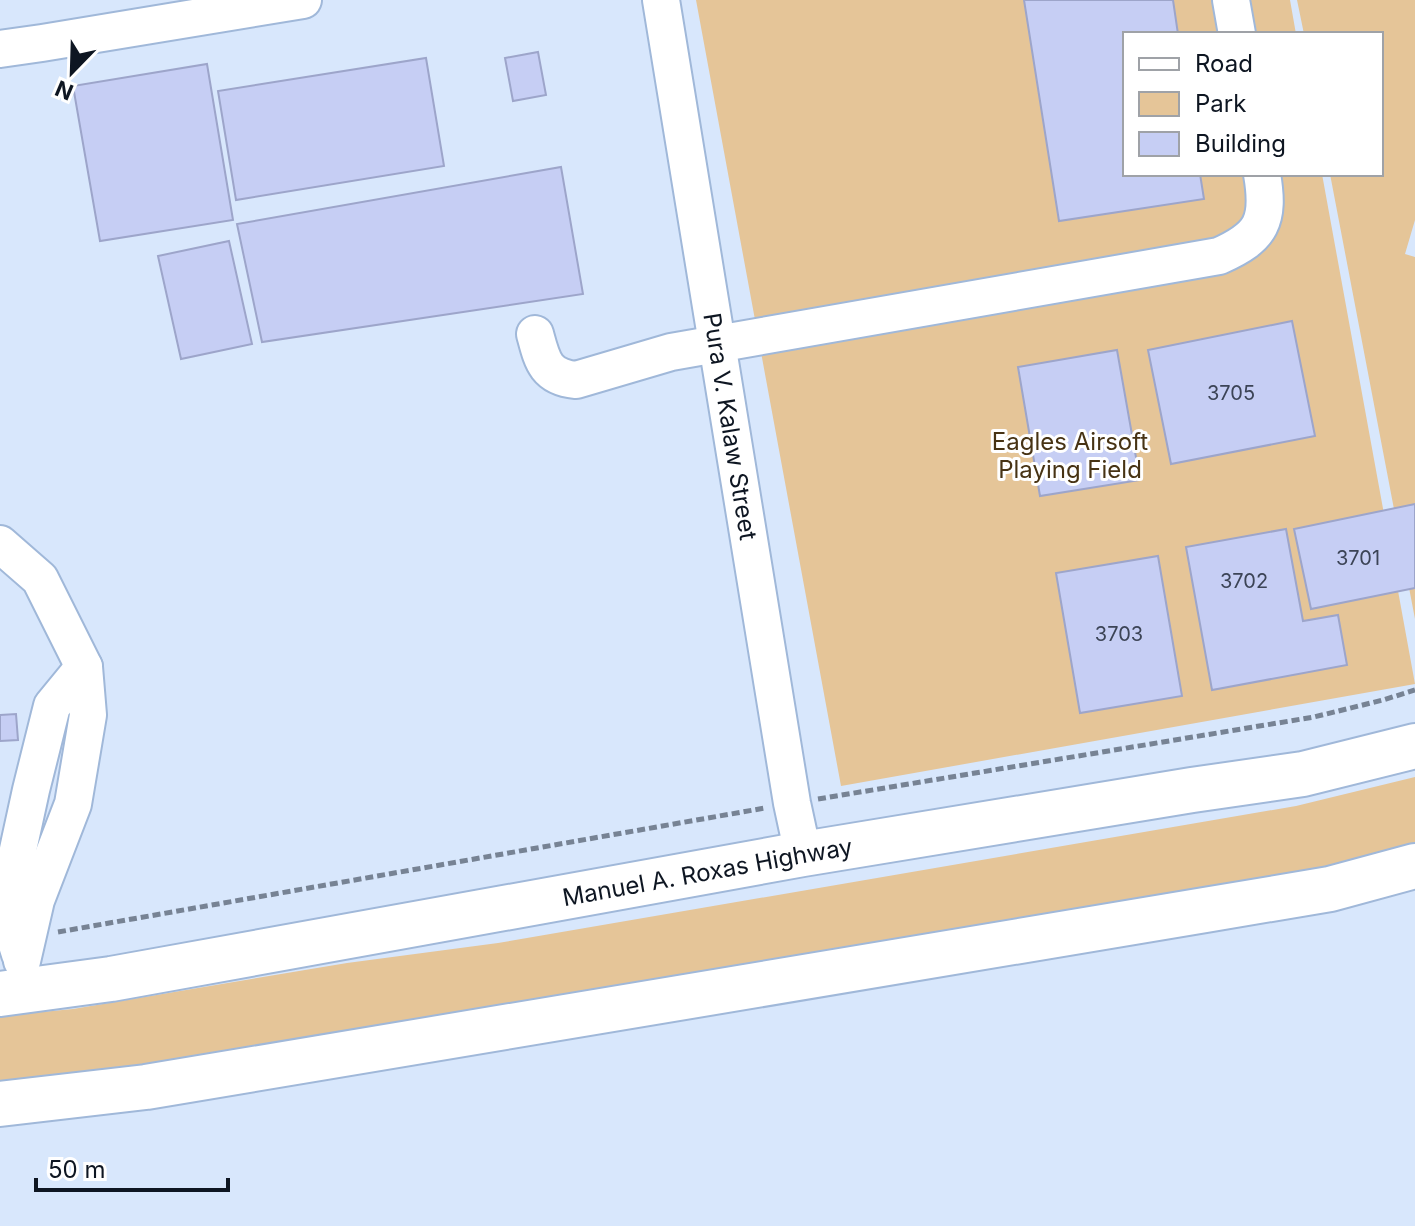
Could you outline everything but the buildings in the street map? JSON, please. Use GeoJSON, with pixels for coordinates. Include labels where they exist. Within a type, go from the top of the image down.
{"type":"FeatureCollection","features":[{"type":"Feature","properties":{"kind":"main road","name":"Manuel A. Roxas Highway"},"geometry":{"type":"LineString","coordinates":[[18,971],[111,979],[803,854],[1303,774],[1415,746]]}},
{"type":"Feature","properties":{"kind":"main road"},"geometry":{"type":"LineString","coordinates":[[0,1104],[146,1087],[1330,889],[1415,866]]}},
{"type":"Feature","properties":{"kind":"street"},"geometry":{"type":"LineString","coordinates":[[0,49],[303,0]]}},
{"type":"Feature","properties":{"kind":"street","name":"Pura V. Kalaw Street"},"geometry":{"type":"LineString","coordinates":[[661,0],[792,803],[803,854]]}},
{"type":"Feature","properties":{"kind":"street"},"geometry":{"type":"LineString","coordinates":[[1231,0],[1237,32]]}},
{"type":"Feature","properties":{"kind":"street"},"geometry":{"type":"LineString","coordinates":[[535,334],[542,360],[551,372],[563,379],[576,380],[671,352],[1219,256],[1251,239],[1260,227],[1265,208],[1262,176]]}},
{"type":"Feature","properties":{"kind":"street"},"geometry":{"type":"LineString","coordinates":[[0,544],[40,579],[84,667],[52,706],[11,882],[7,913],[18,971]]}},
{"type":"Feature","properties":{"kind":"path"},"geometry":{"type":"LineString","coordinates":[[18,971],[792,803],[1314,717],[1415,690]]}},
{"type":"Feature","properties":{"kind":"green space","name":"Eagles Airsoft Playing Field"},"geometry":{"type":"Polygon","coordinates":[[[696,0],[1290,0],[1296,32],[1123,32],[1123,176],[1322,176],[1415,684],[841,786],[696,0]]]}},
{"type":"Feature","properties":{"kind":"green space"},"geometry":{"type":"Polygon","coordinates":[[[1297,0],[1415,0],[1415,220],[1405,254],[1415,257],[1415,619],[1330,176],[1383,176],[1383,32],[1304,32],[1297,0]]]}},
{"type":"Feature","properties":{"kind":"green space"},"geometry":{"type":"Polygon","coordinates":[[[1415,777],[1415,856],[0,1090],[0,1016],[73,1009],[347,963],[498,943],[1296,806],[1415,777]]]}}]}
